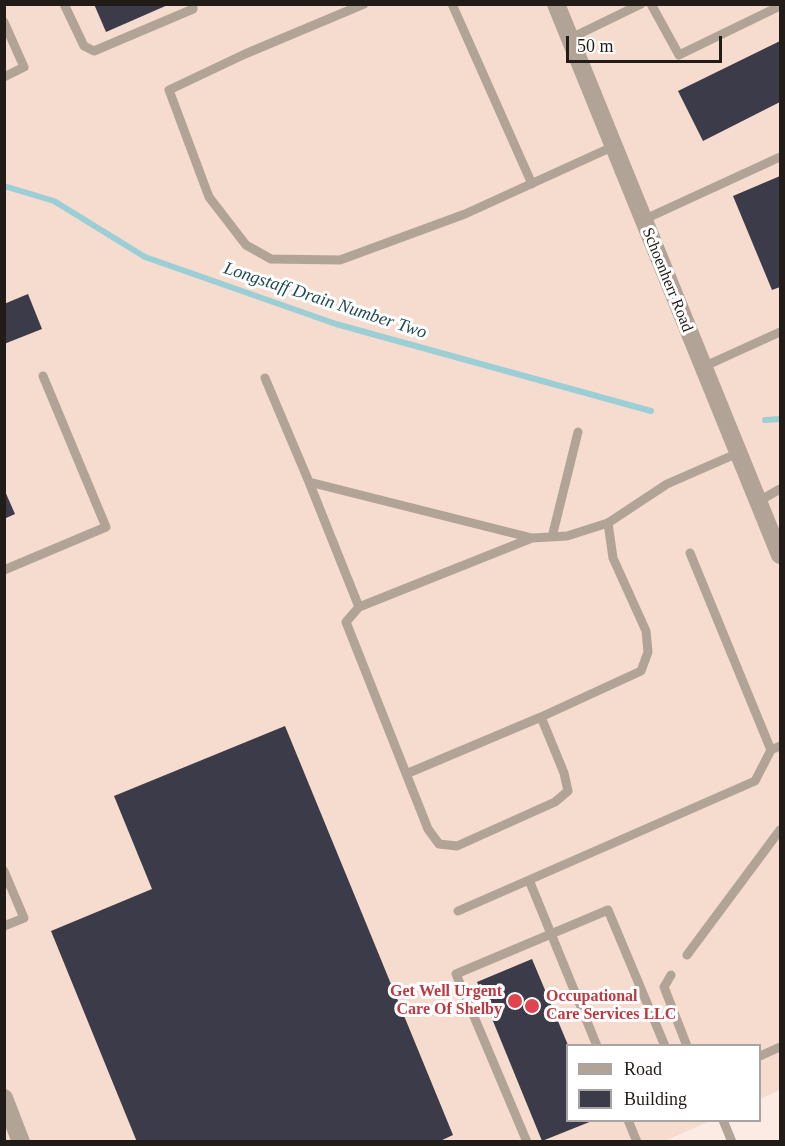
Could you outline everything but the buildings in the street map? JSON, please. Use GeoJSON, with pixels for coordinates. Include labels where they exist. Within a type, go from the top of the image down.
{"type":"FeatureCollection","features":[{"type":"Feature","properties":{"kind":"street","name":"Schoenherr Road"},"geometry":{"type":"LineString","coordinates":[[556,4],[612,147],[780,555]]}},
{"type":"Feature","properties":{"kind":"street"},"geometry":{"type":"LineString","coordinates":[[4,1098],[21,1142]]}},
{"type":"Feature","properties":{"kind":"lane"},"geometry":{"type":"LineString","coordinates":[[64,4],[84,46],[94,51],[193,9],[193,4]]}},
{"type":"Feature","properties":{"kind":"lane"},"geometry":{"type":"LineString","coordinates":[[364,4],[245,54],[168,90],[208,197],[246,245],[271,259],[340,260],[465,214],[612,147]]}},
{"type":"Feature","properties":{"kind":"lane"},"geometry":{"type":"LineString","coordinates":[[452,4],[532,184]]}},
{"type":"Feature","properties":{"kind":"lane"},"geometry":{"type":"LineString","coordinates":[[569,39],[641,4]]}},
{"type":"Feature","properties":{"kind":"lane"},"geometry":{"type":"LineString","coordinates":[[651,4],[679,55],[780,6]]}},
{"type":"Feature","properties":{"kind":"lane"},"geometry":{"type":"LineString","coordinates":[[4,22],[24,67],[4,76]]}},
{"type":"Feature","properties":{"kind":"lane"},"geometry":{"type":"LineString","coordinates":[[643,220],[780,157]]}},
{"type":"Feature","properties":{"kind":"lane"},"geometry":{"type":"LineString","coordinates":[[703,367],[780,332]]}},
{"type":"Feature","properties":{"kind":"lane"},"geometry":{"type":"LineString","coordinates":[[4,570],[106,527],[43,376]]}},
{"type":"Feature","properties":{"kind":"lane"},"geometry":{"type":"LineString","coordinates":[[264,378],[359,607]]}},
{"type":"Feature","properties":{"kind":"lane"},"geometry":{"type":"LineString","coordinates":[[552,537],[578,432]]}},
{"type":"Feature","properties":{"kind":"lane"},"geometry":{"type":"LineString","coordinates":[[309,482],[532,538],[567,536],[608,523],[667,484],[738,453]]}},
{"type":"Feature","properties":{"kind":"lane"},"geometry":{"type":"LineString","coordinates":[[759,501],[780,489]]}},
{"type":"Feature","properties":{"kind":"lane"},"geometry":{"type":"LineString","coordinates":[[406,774],[641,672],[648,652],[646,631],[613,558],[608,523]]}},
{"type":"Feature","properties":{"kind":"lane"},"geometry":{"type":"LineString","coordinates":[[532,538],[359,607],[346,622],[428,829],[439,844],[457,846],[555,802],[568,791],[564,773],[541,717]]}},
{"type":"Feature","properties":{"kind":"lane"},"geometry":{"type":"LineString","coordinates":[[690,553],[771,750]]}},
{"type":"Feature","properties":{"kind":"lane"},"geometry":{"type":"LineString","coordinates":[[458,911],[755,781],[771,750],[780,746]]}},
{"type":"Feature","properties":{"kind":"lane"},"geometry":{"type":"LineString","coordinates":[[687,955],[780,830]]}},
{"type":"Feature","properties":{"kind":"lane"},"geometry":{"type":"LineString","coordinates":[[4,871],[24,918],[4,926]]}},
{"type":"Feature","properties":{"kind":"lane"},"geometry":{"type":"LineString","coordinates":[[529,880],[596,1044]]}},
{"type":"Feature","properties":{"kind":"lane"},"geometry":{"type":"LineString","coordinates":[[527,1142],[456,974],[608,910],[664,1044]]}},
{"type":"Feature","properties":{"kind":"lane"},"geometry":{"type":"LineString","coordinates":[[671,975],[664,987],[686,1044]]}},
{"type":"Feature","properties":{"kind":"lane"},"geometry":{"type":"LineString","coordinates":[[761,1055],[780,1047]]}},
{"type":"Feature","properties":{"kind":"lane"},"geometry":{"type":"LineString","coordinates":[[630,1122],[633,1140]]}},
{"type":"Feature","properties":{"kind":"lane"},"geometry":{"type":"LineString","coordinates":[[724,1122],[732,1142]]}},
{"type":"Feature","properties":{"kind":"shaded area"},"geometry":{"type":"Polygon","coordinates":[[[5,5],[780,5],[780,1090],[761,1099],[761,1044],[566,1044],[566,1122],[708,1122],[662,1142],[5,1142],[5,5]]]}},
{"type":"Feature","properties":{"kind":"waterway","name":"Longstaff Drain Number Two"},"geometry":{"type":"LineString","coordinates":[[4,186],[54,201],[145,257],[336,324],[651,411]]}},
{"type":"Feature","properties":{"kind":"waterway","name":"Longstaff Drain Number Two"},"geometry":{"type":"LineString","coordinates":[[765,420],[780,419]]}},
{"type":"Feature","properties":{"kind":"place","name":"Get Well Urgent Care Of Shelby"},"geometry":{"type":"Point","coordinates":[515,1001]}},
{"type":"Feature","properties":{"kind":"place","name":"Occupational Care Services LLC"},"geometry":{"type":"Point","coordinates":[532,1006]}}]}
